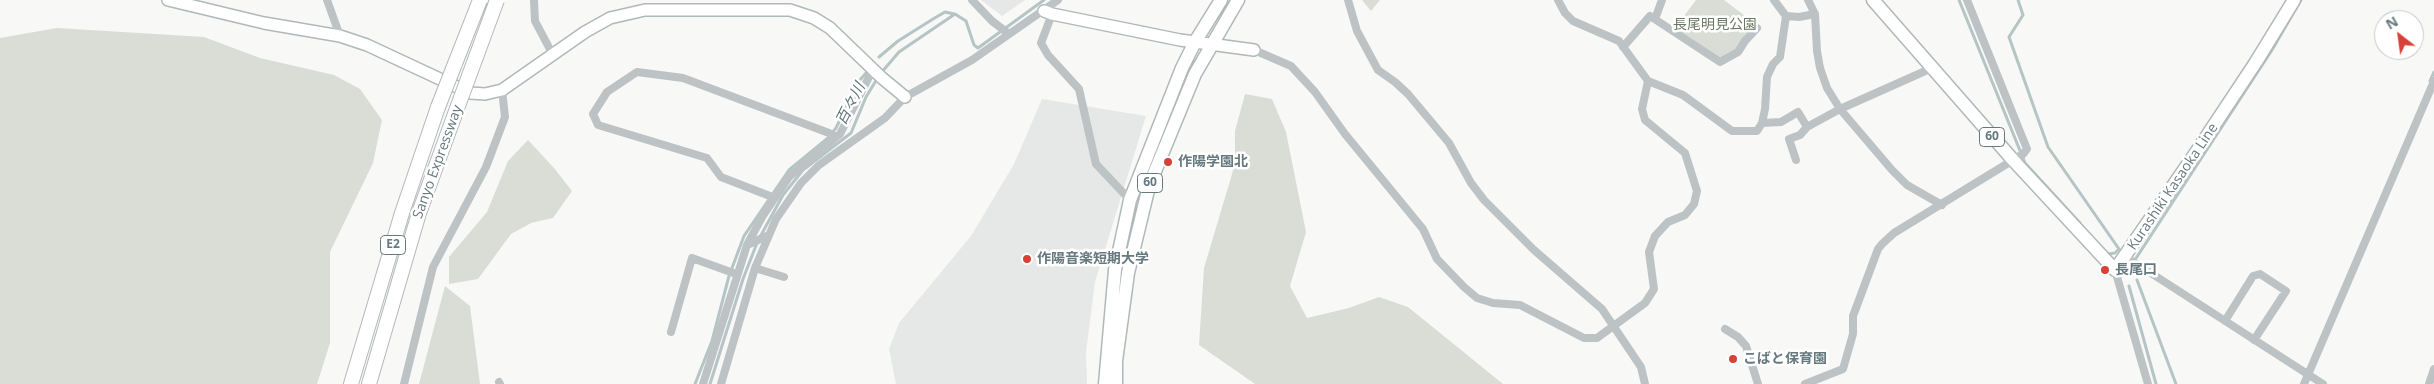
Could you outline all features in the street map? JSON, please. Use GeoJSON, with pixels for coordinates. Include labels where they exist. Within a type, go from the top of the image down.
{"type":"FeatureCollection","features":[{"type":"Feature","properties":{"kind":"highway","name":"Sanyo Expressway"},"geometry":{"type":"LineString","coordinates":[[352,384],[402,213],[438,107],[480,0]]}},
{"type":"Feature","properties":{"kind":"highway","name":"Sanyo Expressway"},"geometry":{"type":"LineString","coordinates":[[370,384],[419,214],[498,0]]}},
{"type":"Feature","properties":{"kind":"main road","name":"60"},"geometry":{"type":"LineString","coordinates":[[1105,384],[1115,270],[1130,200],[1182,68],[1195,42],[1221,0]]}},
{"type":"Feature","properties":{"kind":"main road","name":"60"},"geometry":{"type":"LineString","coordinates":[[1116,384],[1116,361],[1128,273],[1148,186],[1195,74],[1238,0]]}},
{"type":"Feature","properties":{"kind":"main road","name":"60"},"geometry":{"type":"LineString","coordinates":[[1873,0],[1932,68],[2018,156],[2115,270]]}},
{"type":"Feature","properties":{"kind":"main road","name":"Kurashiki Kasaoka Line"},"geometry":{"type":"LineString","coordinates":[[2115,270],[2130,260],[2294,0]]}},
{"type":"Feature","properties":{"kind":"street"},"geometry":{"type":"LineString","coordinates":[[168,0],[264,23],[340,36],[367,45],[470,93],[485,94],[502,90],[585,32],[610,18],[645,10],[790,10],[814,18],[830,28],[905,98]]}},
{"type":"Feature","properties":{"kind":"street"},"geometry":{"type":"LineString","coordinates":[[327,0],[340,36]]}},
{"type":"Feature","properties":{"kind":"street"},"geometry":{"type":"LineString","coordinates":[[534,0],[536,21],[552,56]]}},
{"type":"Feature","properties":{"kind":"street"},"geometry":{"type":"LineString","coordinates":[[972,0],[992,21],[1007,32]]}},
{"type":"Feature","properties":{"kind":"street"},"geometry":{"type":"LineString","coordinates":[[703,384],[715,350],[732,273],[749,244],[772,196],[789,177],[839,137],[885,118],[905,98],[972,60],[1007,32],[1048,12],[1058,0]]}},
{"type":"Feature","properties":{"kind":"street"},"geometry":{"type":"LineString","coordinates":[[1348,0],[1357,31],[1378,70],[1408,94],[1449,143],[1471,183],[1484,200],[1534,250],[1602,309],[1641,367],[1645,384]]}},
{"type":"Feature","properties":{"kind":"street"},"geometry":{"type":"LineString","coordinates":[[1558,0],[1565,13],[1573,21],[1619,41],[1648,81],[1683,95],[1732,131],[1757,131],[1762,124],[1767,78],[1773,64],[1780,57],[1786,16],[1774,0]]}},
{"type":"Feature","properties":{"kind":"street"},"geometry":{"type":"LineString","coordinates":[[1655,19],[1662,0]]}},
{"type":"Feature","properties":{"kind":"street"},"geometry":{"type":"LineString","coordinates":[[1808,0],[1814,14],[1820,68],[1827,88],[1840,109],[1892,170],[1908,185],[1942,205]]}},
{"type":"Feature","properties":{"kind":"street"},"geometry":{"type":"LineString","coordinates":[[1805,384],[1843,370],[1853,334],[1853,316],[1878,250],[1894,233],[1942,205],[2027,149],[1967,0]]}},
{"type":"Feature","properties":{"kind":"street"},"geometry":{"type":"LineString","coordinates":[[1048,12],[1195,42],[1254,50],[1291,66],[1315,92],[1345,134],[1423,229],[1437,259],[1477,298],[1493,303],[1520,305],[1584,338],[1597,338],[1646,303],[1654,289],[1649,252],[1655,236],[1668,222],[1685,215],[1694,204],[1696,191],[1685,153],[1645,120],[1642,109],[1648,81]]}},
{"type":"Feature","properties":{"kind":"street"},"geometry":{"type":"LineString","coordinates":[[1048,12],[1041,43],[1048,54],[1079,89],[1096,164],[1130,200]]}},
{"type":"Feature","properties":{"kind":"street"},"geometry":{"type":"LineString","coordinates":[[1786,16],[1799,17],[1814,14]]}},
{"type":"Feature","properties":{"kind":"street"},"geometry":{"type":"LineString","coordinates":[[1623,47],[1647,17],[1655,19],[1720,62],[1738,52],[1757,28]]}},
{"type":"Feature","properties":{"kind":"street"},"geometry":{"type":"LineString","coordinates":[[1796,160],[1789,139],[1800,135],[1807,127],[1840,109],[1932,68]]}},
{"type":"Feature","properties":{"kind":"street"},"geometry":{"type":"LineString","coordinates":[[772,196],[721,177],[707,158],[598,125],[593,114],[607,92],[637,72],[683,78],[839,137]]}},
{"type":"Feature","properties":{"kind":"street"},"geometry":{"type":"LineString","coordinates":[[720,384],[755,268],[776,219],[801,183],[820,165],[839,137],[869,77],[878,74]]}},
{"type":"Feature","properties":{"kind":"street"},"geometry":{"type":"LineString","coordinates":[[2304,384],[2306,373],[2434,81]]}},
{"type":"Feature","properties":{"kind":"street"},"geometry":{"type":"LineString","coordinates":[[404,384],[433,267],[486,167],[505,117],[502,90]]}},
{"type":"Feature","properties":{"kind":"street"},"geometry":{"type":"LineString","coordinates":[[1762,124],[1781,122],[1798,112],[1807,127]]}},
{"type":"Feature","properties":{"kind":"street"},"geometry":{"type":"LineString","coordinates":[[749,244],[768,236]]}},
{"type":"Feature","properties":{"kind":"street"},"geometry":{"type":"LineString","coordinates":[[671,332],[692,258],[732,273]]}},
{"type":"Feature","properties":{"kind":"street"},"geometry":{"type":"LineString","coordinates":[[2130,260],[2322,384]]}},
{"type":"Feature","properties":{"kind":"street"},"geometry":{"type":"LineString","coordinates":[[755,268],[784,276]]}},
{"type":"Feature","properties":{"kind":"street"},"geometry":{"type":"LineString","coordinates":[[2115,270],[2148,384]]}},
{"type":"Feature","properties":{"kind":"street"},"geometry":{"type":"LineString","coordinates":[[2224,321],[2253,276],[2260,274],[2286,291],[2254,340]]}},
{"type":"Feature","properties":{"kind":"street"},"geometry":{"type":"LineString","coordinates":[[1725,329],[1746,346],[1758,384]]}},
{"type":"Feature","properties":{"kind":"street"},"geometry":{"type":"LineString","coordinates":[[715,350],[728,354]]}},
{"type":"Feature","properties":{"kind":"street"},"geometry":{"type":"LineString","coordinates":[[2429,384],[2434,369]]}},
{"type":"Feature","properties":{"kind":"shaded area"},"geometry":{"type":"Polygon","coordinates":[[[981,0],[1025,0],[1002,16],[981,0]]]}},
{"type":"Feature","properties":{"kind":"shaded area","name":"作陽音楽短期大学"},"geometry":{"type":"Polygon","coordinates":[[[1042,99],[1146,116],[1095,282],[1086,352],[1087,384],[896,384],[889,349],[899,323],[971,236],[1014,164],[1042,99]]]}},
{"type":"Feature","properties":{"kind":"green space"},"geometry":{"type":"Polygon","coordinates":[[[1362,0],[1380,0],[1371,11],[1362,0]]]}},
{"type":"Feature","properties":{"kind":"green space","name":"長尾明見公園"},"geometry":{"type":"Polygon","coordinates":[[[1696,0],[1724,0],[1757,25],[1745,35],[1734,51],[1719,58],[1675,28],[1696,0]]]}},
{"type":"Feature","properties":{"kind":"green space"},"geometry":{"type":"Polygon","coordinates":[[[57,28],[204,37],[260,58],[334,75],[360,89],[382,120],[373,163],[330,252],[330,343],[317,384],[0,384],[0,38],[57,28]]]}},
{"type":"Feature","properties":{"kind":"green space"},"geometry":{"type":"Polygon","coordinates":[[[1245,94],[1272,99],[1286,132],[1306,232],[1290,286],[1307,318],[1349,308],[1379,297],[1408,307],[1503,384],[1255,384],[1199,345],[1204,268],[1235,164],[1235,131],[1245,94]]]}},
{"type":"Feature","properties":{"kind":"green space"},"geometry":{"type":"Polygon","coordinates":[[[528,140],[572,191],[553,218],[531,223],[511,234],[478,279],[449,284],[449,257],[487,212],[508,161],[528,140]]]}},
{"type":"Feature","properties":{"kind":"green space"},"geometry":{"type":"Polygon","coordinates":[[[445,286],[470,306],[480,384],[419,384],[445,286]]]}},
{"type":"Feature","properties":{"kind":"waterway","name":"百々川"},"geometry":{"type":"LineString","coordinates":[[881,73],[899,52],[955,14],[966,21],[974,45],[978,48],[1044,0]]}},
{"type":"Feature","properties":{"kind":"waterway"},"geometry":{"type":"LineString","coordinates":[[1959,0],[2025,163],[2080,223]]}},
{"type":"Feature","properties":{"kind":"waterway"},"geometry":{"type":"LineString","coordinates":[[2018,0],[2023,15],[2009,37],[2048,147],[2119,249],[2115,253],[2108,254]]}},
{"type":"Feature","properties":{"kind":"waterway"},"geometry":{"type":"LineString","coordinates":[[2128,274],[2129,269],[2272,50],[2301,0]]}},
{"type":"Feature","properties":{"kind":"waterway"},"geometry":{"type":"LineString","coordinates":[[879,57],[898,41],[945,12],[954,14]]}},
{"type":"Feature","properties":{"kind":"waterway"},"geometry":{"type":"LineString","coordinates":[[695,384],[712,341],[729,276],[744,236],[789,170],[828,138],[836,128],[859,81],[867,72]]}},
{"type":"Feature","properties":{"kind":"waterway"},"geometry":{"type":"LineString","coordinates":[[2430,81],[2434,72]]}},
{"type":"Feature","properties":{"kind":"waterway","name":"百々川"},"geometry":{"type":"LineString","coordinates":[[760,237],[783,195],[803,170],[851,133],[866,97],[877,79]]}},
{"type":"Feature","properties":{"kind":"waterway","name":"百々川"},"geometry":{"type":"LineString","coordinates":[[710,384],[743,279],[757,243]]}},
{"type":"Feature","properties":{"kind":"waterway"},"geometry":{"type":"LineString","coordinates":[[2137,280],[2176,384]]}},
{"type":"Feature","properties":{"kind":"waterway"},"geometry":{"type":"LineString","coordinates":[[2129,286],[2156,384]]}},
{"type":"Feature","properties":{"kind":"place","name":"作陽学園北"},"geometry":{"type":"Point","coordinates":[1168,162]}},
{"type":"Feature","properties":{"kind":"place","name":"作陽音楽短期大学"},"geometry":{"type":"Point","coordinates":[1027,259]}},
{"type":"Feature","properties":{"kind":"place","name":"長尾口"},"geometry":{"type":"Point","coordinates":[2105,270]}},
{"type":"Feature","properties":{"kind":"place","name":"こばと保育園"},"geometry":{"type":"Point","coordinates":[1733,359]}}]}
